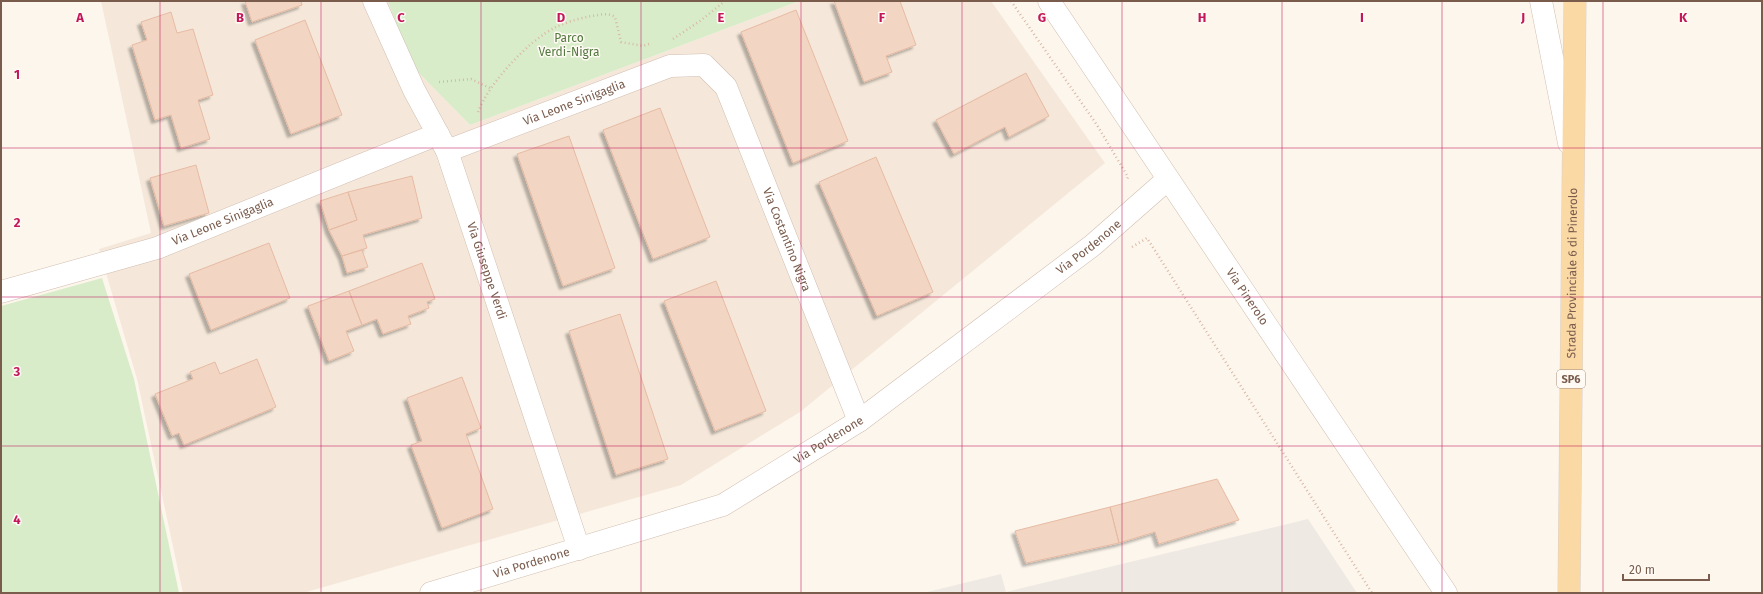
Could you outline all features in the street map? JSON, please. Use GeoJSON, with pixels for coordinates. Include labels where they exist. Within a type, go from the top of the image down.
{"type":"FeatureCollection","features":[{"type":"Feature","properties":{"kind":"main road","name":"Strada Provinciale 6 di Pinerolo"},"geometry":{"type":"LineString","coordinates":[[1568,593],[1575,1]]}},
{"type":"Feature","properties":{"kind":"street","name":"Via Giuseppe Verdi"},"geometry":{"type":"LineString","coordinates":[[374,1],[414,90],[442,142],[579,550]]}},
{"type":"Feature","properties":{"kind":"street","name":"Via Pinerolo"},"geometry":{"type":"LineString","coordinates":[[1049,1],[1446,593]]}},
{"type":"Feature","properties":{"kind":"street"},"geometry":{"type":"LineString","coordinates":[[1541,1],[1573,165]]}},
{"type":"Feature","properties":{"kind":"street","name":"Via Leone Sinigaglia"},"geometry":{"type":"LineString","coordinates":[[1,292],[156,248],[442,142],[477,140],[670,66],[704,65]]}},
{"type":"Feature","properties":{"kind":"street","name":"Via Costantino Nigra"},"geometry":{"type":"LineString","coordinates":[[704,65],[726,87],[859,421]]}},
{"type":"Feature","properties":{"kind":"street","name":"Via Pordenone"},"geometry":{"type":"LineString","coordinates":[[431,593],[579,550],[723,505],[859,421],[1093,245],[1168,179]]}},
{"type":"Feature","properties":{"kind":"path"},"geometry":{"type":"LineString","coordinates":[[672,40],[700,21],[725,1]]}},
{"type":"Feature","properties":{"kind":"path"},"geometry":{"type":"LineString","coordinates":[[477,140],[475,119],[482,100],[490,88],[522,51],[555,27],[582,18],[611,14],[616,17],[621,42],[643,46],[650,44]]}},
{"type":"Feature","properties":{"kind":"path"},"geometry":{"type":"LineString","coordinates":[[414,90],[442,81],[471,79],[490,88]]}},
{"type":"Feature","properties":{"kind":"path"},"geometry":{"type":"LineString","coordinates":[[1248,396],[1372,593]]}},
{"type":"Feature","properties":{"kind":"shaded area"},"geometry":{"type":"Polygon","coordinates":[[[101,1],[388,1],[410,64],[470,125],[799,1],[991,1],[1105,163],[800,412],[681,485],[303,593],[183,593],[137,379],[99,249],[151,233],[101,1]]]}},
{"type":"Feature","properties":{"kind":"shaded area"},"geometry":{"type":"Polygon","coordinates":[[[1308,519],[1357,593],[923,593],[1001,574],[1006,592],[1308,519]]]}},
{"type":"Feature","properties":{"kind":"green space","name":"Parco Verdi-Nigra"},"geometry":{"type":"Polygon","coordinates":[[[388,1],[799,1],[470,125],[410,64],[388,1]]]}},
{"type":"Feature","properties":{"kind":"green space"},"geometry":{"type":"Polygon","coordinates":[[[102,278],[134,379],[179,593],[1,593],[1,306],[102,278]]]}},
{"type":"Feature","properties":{"kind":"building"},"geometry":{"type":"Polygon","coordinates":[[[245,1],[301,1],[302,5],[252,22],[245,1]]]}},
{"type":"Feature","properties":{"kind":"building"},"geometry":{"type":"Polygon","coordinates":[[[834,1],[900,1],[916,45],[886,56],[892,72],[864,82],[834,1]]]}},
{"type":"Feature","properties":{"kind":"building"},"geometry":{"type":"Polygon","coordinates":[[[796,10],[848,141],[793,163],[741,32],[796,10]]]}},
{"type":"Feature","properties":{"kind":"building"},"geometry":{"type":"Polygon","coordinates":[[[171,12],[177,33],[193,29],[213,95],[198,100],[210,139],[181,148],[171,115],[155,120],[132,45],[147,40],[141,22],[171,12]]]}},
{"type":"Feature","properties":{"kind":"building"},"geometry":{"type":"Polygon","coordinates":[[[305,20],[342,115],[291,134],[255,40],[305,20]]]}},
{"type":"Feature","properties":{"kind":"building"},"geometry":{"type":"Polygon","coordinates":[[[1026,73],[1049,116],[1009,137],[1005,127],[954,154],[936,120],[1026,73]]]}},
{"type":"Feature","properties":{"kind":"building"},"geometry":{"type":"Polygon","coordinates":[[[660,108],[710,237],[653,259],[603,130],[660,108]]]}},
{"type":"Feature","properties":{"kind":"building"},"geometry":{"type":"Polygon","coordinates":[[[569,136],[615,268],[563,286],[517,154],[569,136]]]}},
{"type":"Feature","properties":{"kind":"building"},"geometry":{"type":"Polygon","coordinates":[[[876,157],[933,292],[877,316],[819,182],[876,157]]]}},
{"type":"Feature","properties":{"kind":"building"},"geometry":{"type":"Polygon","coordinates":[[[196,165],[209,213],[164,226],[150,178],[196,165]]]}},
{"type":"Feature","properties":{"kind":"building"},"geometry":{"type":"Polygon","coordinates":[[[412,176],[422,218],[363,235],[367,248],[342,256],[329,230],[357,220],[348,192],[412,176]]]}},
{"type":"Feature","properties":{"kind":"building"},"geometry":{"type":"Polygon","coordinates":[[[348,192],[357,220],[329,230],[320,201],[348,192]]]}},
{"type":"Feature","properties":{"kind":"building"},"geometry":{"type":"Polygon","coordinates":[[[269,243],[290,298],[211,330],[189,274],[269,243]]]}},
{"type":"Feature","properties":{"kind":"building"},"geometry":{"type":"Polygon","coordinates":[[[362,250],[368,267],[347,273],[342,256],[362,250]]]}},
{"type":"Feature","properties":{"kind":"building"},"geometry":{"type":"Polygon","coordinates":[[[422,263],[435,299],[427,302],[429,308],[408,316],[411,324],[383,334],[377,319],[362,325],[349,291],[422,263]]]}},
{"type":"Feature","properties":{"kind":"building"},"geometry":{"type":"Polygon","coordinates":[[[716,281],[766,411],[715,431],[664,301],[716,281]]]}},
{"type":"Feature","properties":{"kind":"building"},"geometry":{"type":"Polygon","coordinates":[[[349,291],[362,325],[346,331],[354,351],[329,361],[308,306],[349,291]]]}},
{"type":"Feature","properties":{"kind":"building"},"geometry":{"type":"Polygon","coordinates":[[[620,314],[668,459],[616,475],[569,331],[620,314]]]}},
{"type":"Feature","properties":{"kind":"building"},"geometry":{"type":"Polygon","coordinates":[[[257,359],[276,407],[184,445],[179,433],[172,436],[155,394],[193,379],[190,372],[215,362],[220,374],[257,359]]]}},
{"type":"Feature","properties":{"kind":"building"},"geometry":{"type":"Polygon","coordinates":[[[462,377],[481,428],[466,434],[493,509],[442,528],[411,445],[422,441],[407,398],[462,377]]]}},
{"type":"Feature","properties":{"kind":"building"},"geometry":{"type":"Polygon","coordinates":[[[1217,479],[1239,520],[1159,544],[1155,532],[1119,543],[1110,507],[1217,479]]]}},
{"type":"Feature","properties":{"kind":"building"},"geometry":{"type":"Polygon","coordinates":[[[1110,507],[1119,543],[1026,563],[1015,531],[1110,507]]]}}]}
